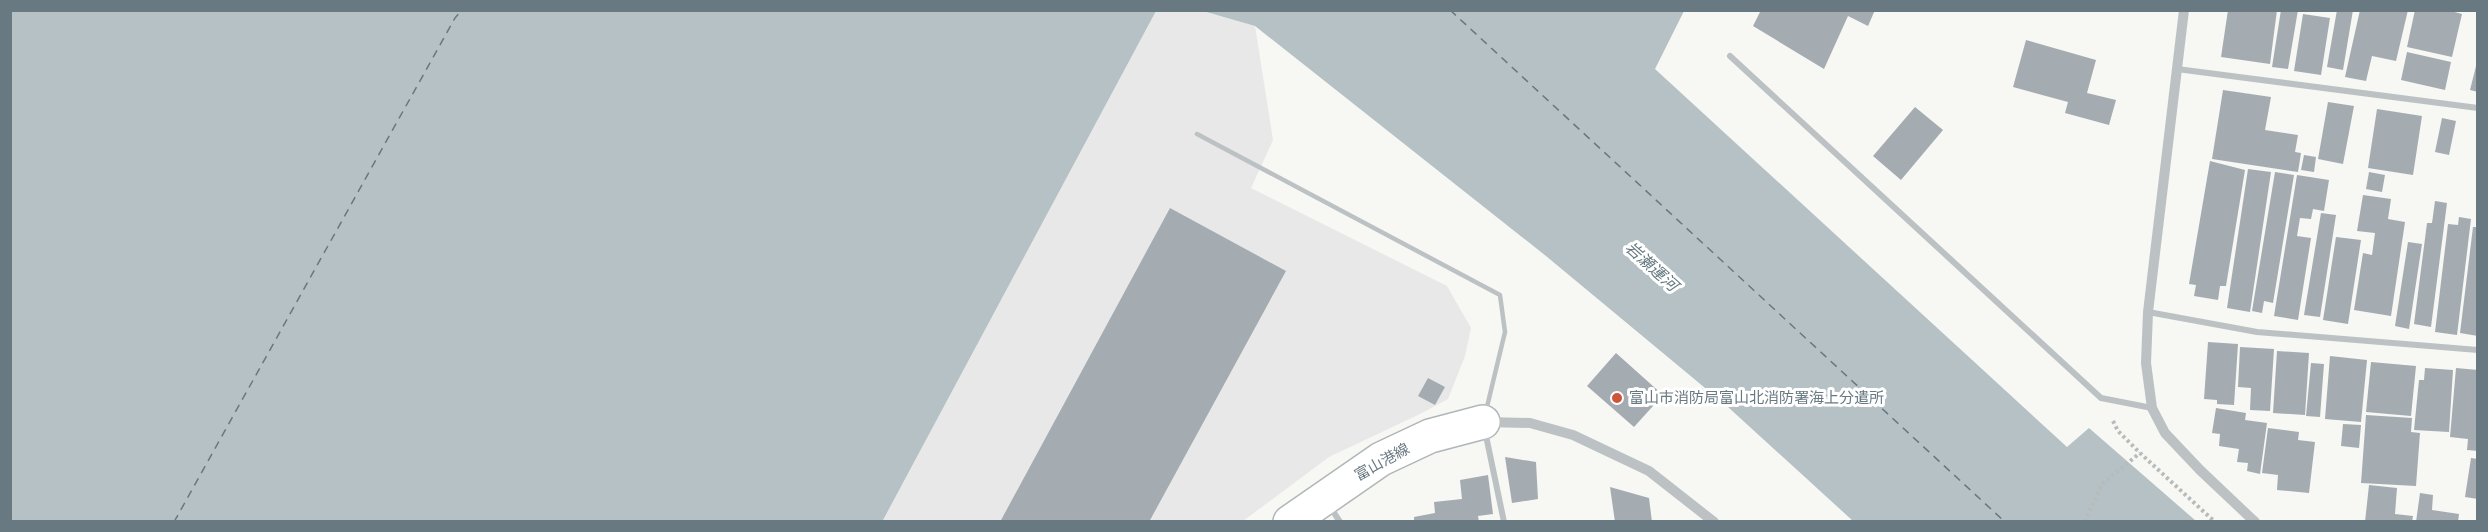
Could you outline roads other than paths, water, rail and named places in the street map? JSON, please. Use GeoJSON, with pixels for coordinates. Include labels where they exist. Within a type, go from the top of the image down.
{"type":"FeatureCollection","features":[{"type":"Feature","properties":{"kind":"main road","name":"富山港線"},"geometry":{"type":"LineString","coordinates":[[1290,522],[1332,509],[1381,459],[1430,436],[1483,422]]}},
{"type":"Feature","properties":{"kind":"street"},"geometry":{"type":"LineString","coordinates":[[2184,10],[2148,312],[2146,363],[2152,408],[2165,433],[2255,522]]}},
{"type":"Feature","properties":{"kind":"street"},"geometry":{"type":"LineString","coordinates":[[1730,56],[2100,398],[2152,408]]}},
{"type":"Feature","properties":{"kind":"street"},"geometry":{"type":"LineString","coordinates":[[2176,69],[2478,108]]}},
{"type":"Feature","properties":{"kind":"street"},"geometry":{"type":"LineString","coordinates":[[2148,312],[2257,332],[2478,350]]}},
{"type":"Feature","properties":{"kind":"street"},"geometry":{"type":"LineString","coordinates":[[1504,522],[1483,422],[1530,423],[1574,435],[1649,471],[1714,522]]}},
{"type":"Feature","properties":{"kind":"lane"},"geometry":{"type":"LineString","coordinates":[[1197,134],[1500,295],[1505,332],[1483,422]]}},
{"type":"Feature","properties":{"kind":"water"},"geometry":{"type":"Polygon","coordinates":[[[10,11],[1156,11],[882,522],[11,521],[10,11]]]}},
{"type":"Feature","properties":{"kind":"water","name":"岩瀬運河"},"geometry":{"type":"Polygon","coordinates":[[[1203,11],[1684,11],[1655,69],[2067,447],[2089,428],[2196,521],[1853,521],[1728,407],[1546,256],[1255,26],[1203,11]]]}},
{"type":"Feature","properties":{"kind":"place","name":"富山市消防局富山北消防署海上分遣所"},"geometry":{"type":"Point","coordinates":[1617,398]}}]}
